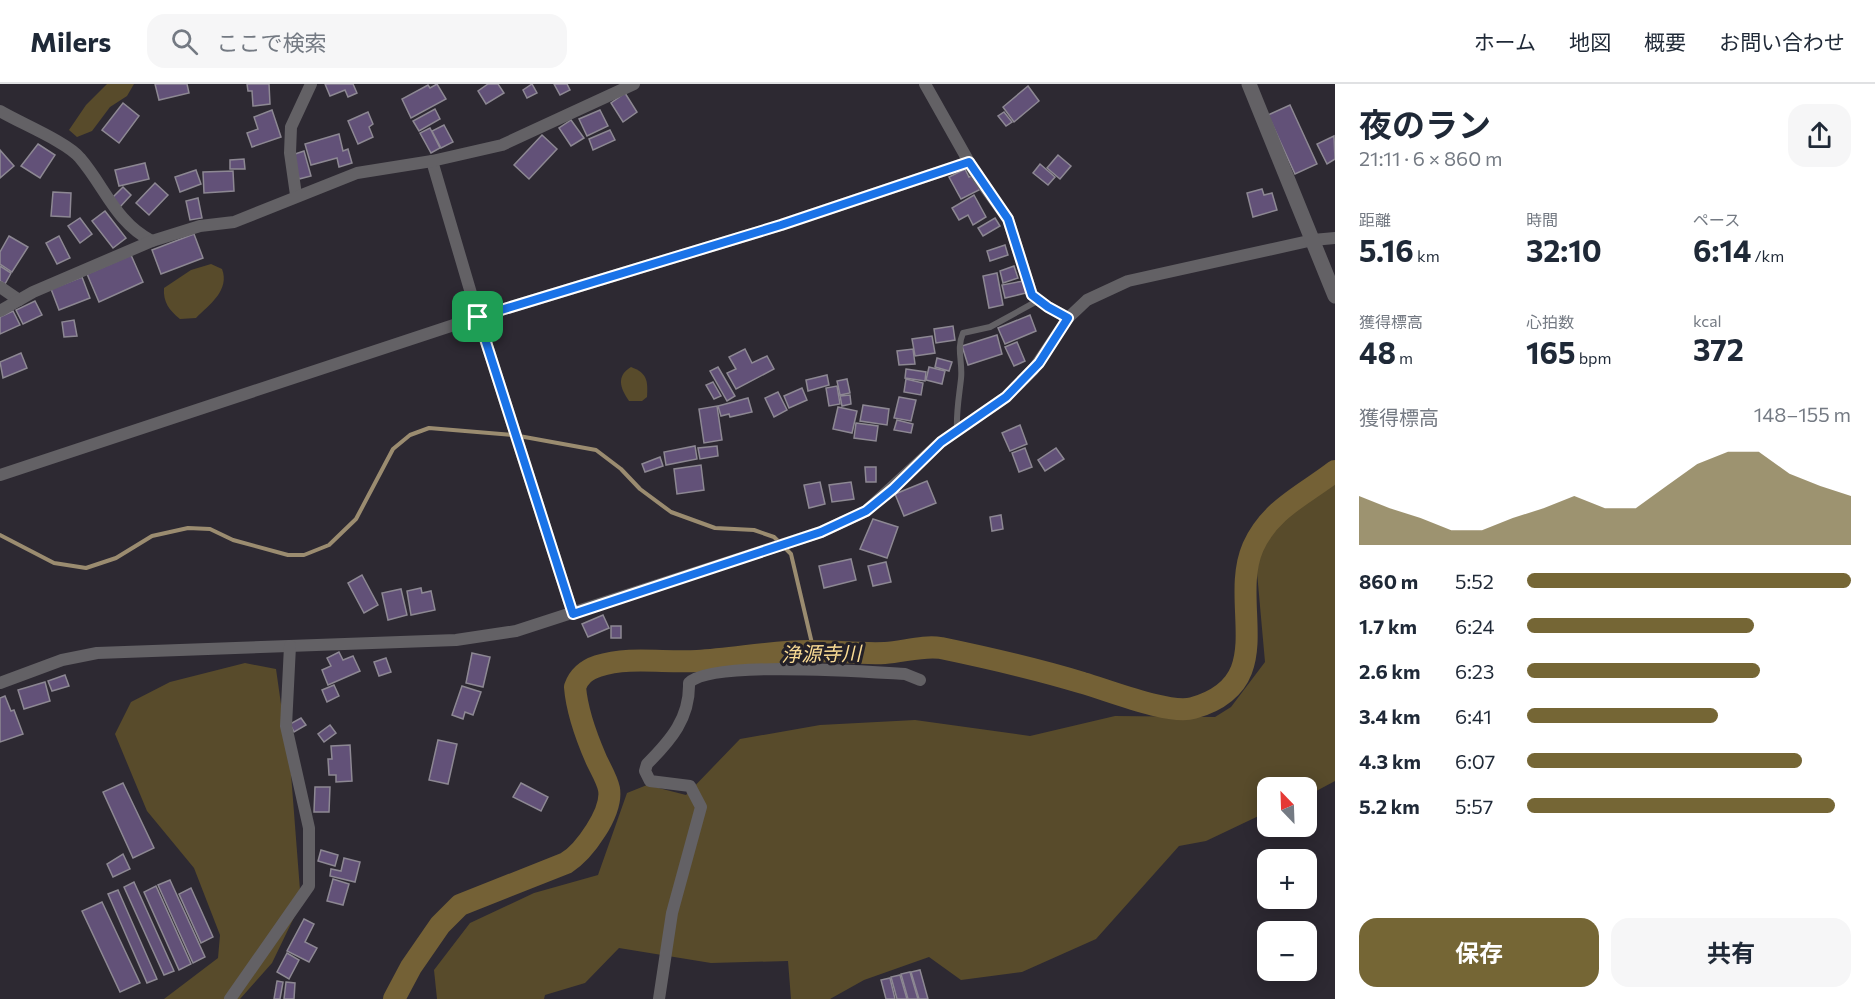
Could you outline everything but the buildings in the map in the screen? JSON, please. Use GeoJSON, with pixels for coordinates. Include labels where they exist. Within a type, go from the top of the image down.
{"type":"FeatureCollection","features":[{"type":"Feature","properties":{"kind":"street"},"geometry":{"type":"LineString","coordinates":[[296,195],[290,153],[291,127],[311,84]]}},
{"type":"Feature","properties":{"kind":"street"},"geometry":{"type":"LineString","coordinates":[[0,311],[19,300],[152,241],[200,226],[234,222],[296,195],[357,173],[432,161],[502,145],[634,84]]}},
{"type":"Feature","properties":{"kind":"street"},"geometry":{"type":"LineString","coordinates":[[925,84],[961,143],[969,162],[1008,219],[1032,295],[1068,318]]}},
{"type":"Feature","properties":{"kind":"street"},"geometry":{"type":"LineString","coordinates":[[1249,84],[1335,296]]}},
{"type":"Feature","properties":{"kind":"street"},"geometry":{"type":"LineString","coordinates":[[0,111],[68,147],[80,157],[118,215],[140,235],[152,241]]}},
{"type":"Feature","properties":{"kind":"street"},"geometry":{"type":"LineString","coordinates":[[432,161],[478,317],[573,614]]}},
{"type":"Feature","properties":{"kind":"street"},"geometry":{"type":"LineString","coordinates":[[0,475],[478,317],[781,225],[969,162]]}},
{"type":"Feature","properties":{"kind":"street"},"geometry":{"type":"LineString","coordinates":[[0,683],[52,663],[97,653],[456,640],[516,631],[821,532],[857,515],[893,489],[941,442],[1006,397],[1033,370],[1068,318],[1087,300],[1128,281],[1313,240],[1335,238]]}},
{"type":"Feature","properties":{"kind":"street"},"geometry":{"type":"LineString","coordinates":[[0,287],[19,300]]}},
{"type":"Feature","properties":{"kind":"street"},"geometry":{"type":"LineString","coordinates":[[230,999],[309,886],[309,828],[286,726],[290,646]]}},
{"type":"Feature","properties":{"kind":"street"},"geometry":{"type":"LineString","coordinates":[[659,999],[672,913],[701,807],[690,786],[650,781],[645,771],[647,764],[681,725],[690,699],[689,682],[694,678],[730,672],[787,669],[905,674],[920,680]]}},
{"type":"Feature","properties":{"kind":"lane"},"geometry":{"type":"LineString","coordinates":[[957,431],[956,403],[961,378],[958,345],[963,333],[990,327],[1039,300]]}},
{"type":"Feature","properties":{"kind":"shaded area"},"geometry":{"type":"Polygon","coordinates":[[[107,84],[134,84],[127,96],[110,107],[92,131],[77,137],[69,130],[86,105],[107,84]]]}},
{"type":"Feature","properties":{"kind":"shaded area"},"geometry":{"type":"Polygon","coordinates":[[[211,264],[222,269],[224,277],[221,290],[196,318],[180,319],[168,305],[164,288],[191,270],[211,264]]]}},
{"type":"Feature","properties":{"kind":"shaded area"},"geometry":{"type":"Polygon","coordinates":[[[631,367],[640,372],[647,382],[647,397],[642,401],[629,401],[623,391],[621,378],[631,367]]]}},
{"type":"Feature","properties":{"kind":"shaded area"},"geometry":{"type":"Polygon","coordinates":[[[1335,481],[1335,781],[1317,791],[1317,777],[1257,777],[1257,817],[1206,841],[1179,846],[1096,939],[1022,972],[961,980],[929,957],[864,980],[830,999],[791,999],[788,961],[711,963],[619,948],[585,983],[545,995],[544,999],[437,999],[434,970],[470,923],[534,893],[598,875],[627,793],[647,785],[686,795],[740,739],[820,725],[915,720],[1030,736],[1115,716],[1215,717],[1231,707],[1265,662],[1255,550],[1302,500],[1335,481]]]}},
{"type":"Feature","properties":{"kind":"shaded area"},"geometry":{"type":"Polygon","coordinates":[[[245,663],[276,669],[291,774],[301,903],[272,963],[240,999],[164,999],[218,958],[220,935],[194,868],[147,811],[115,734],[131,702],[170,682],[245,663]]]}},
{"type":"Feature","properties":{"kind":"waterway"},"geometry":{"type":"LineString","coordinates":[[0,535],[54,563],[86,568],[116,558],[152,536],[188,528],[210,529],[233,540],[288,555],[304,555],[329,545],[356,519],[393,449],[410,435],[429,428],[512,435]]}},
{"type":"Feature","properties":{"kind":"waterway"},"geometry":{"type":"LineString","coordinates":[[519,436],[596,450],[621,469],[640,489],[671,512],[715,528],[754,530],[774,537],[791,554],[814,652]]}},
{"type":"Feature","properties":{"kind":"waterway","name":"浄源寺川"},"geometry":{"type":"LineString","coordinates":[[394,999],[411,967],[440,925],[460,905],[566,863],[589,841],[602,820],[609,798],[609,789],[582,724],[575,687],[583,674],[590,669],[622,661],[697,661],[795,651],[885,653],[934,647],[1031,668],[1155,705],[1170,708],[1193,708],[1220,696],[1236,680],[1244,661],[1247,640],[1245,593],[1247,570],[1253,547],[1260,534],[1278,513],[1335,471]]}},
{"type":"Feature","properties":{"kind":"route"},"geometry":{"type":"LineString","coordinates":[[969,162],[1008,219],[1032,295],[1068,318],[1039,363],[1006,397],[941,442],[893,489],[866,511],[821,532],[573,614],[478,317],[781,225],[969,162]]}}]}
